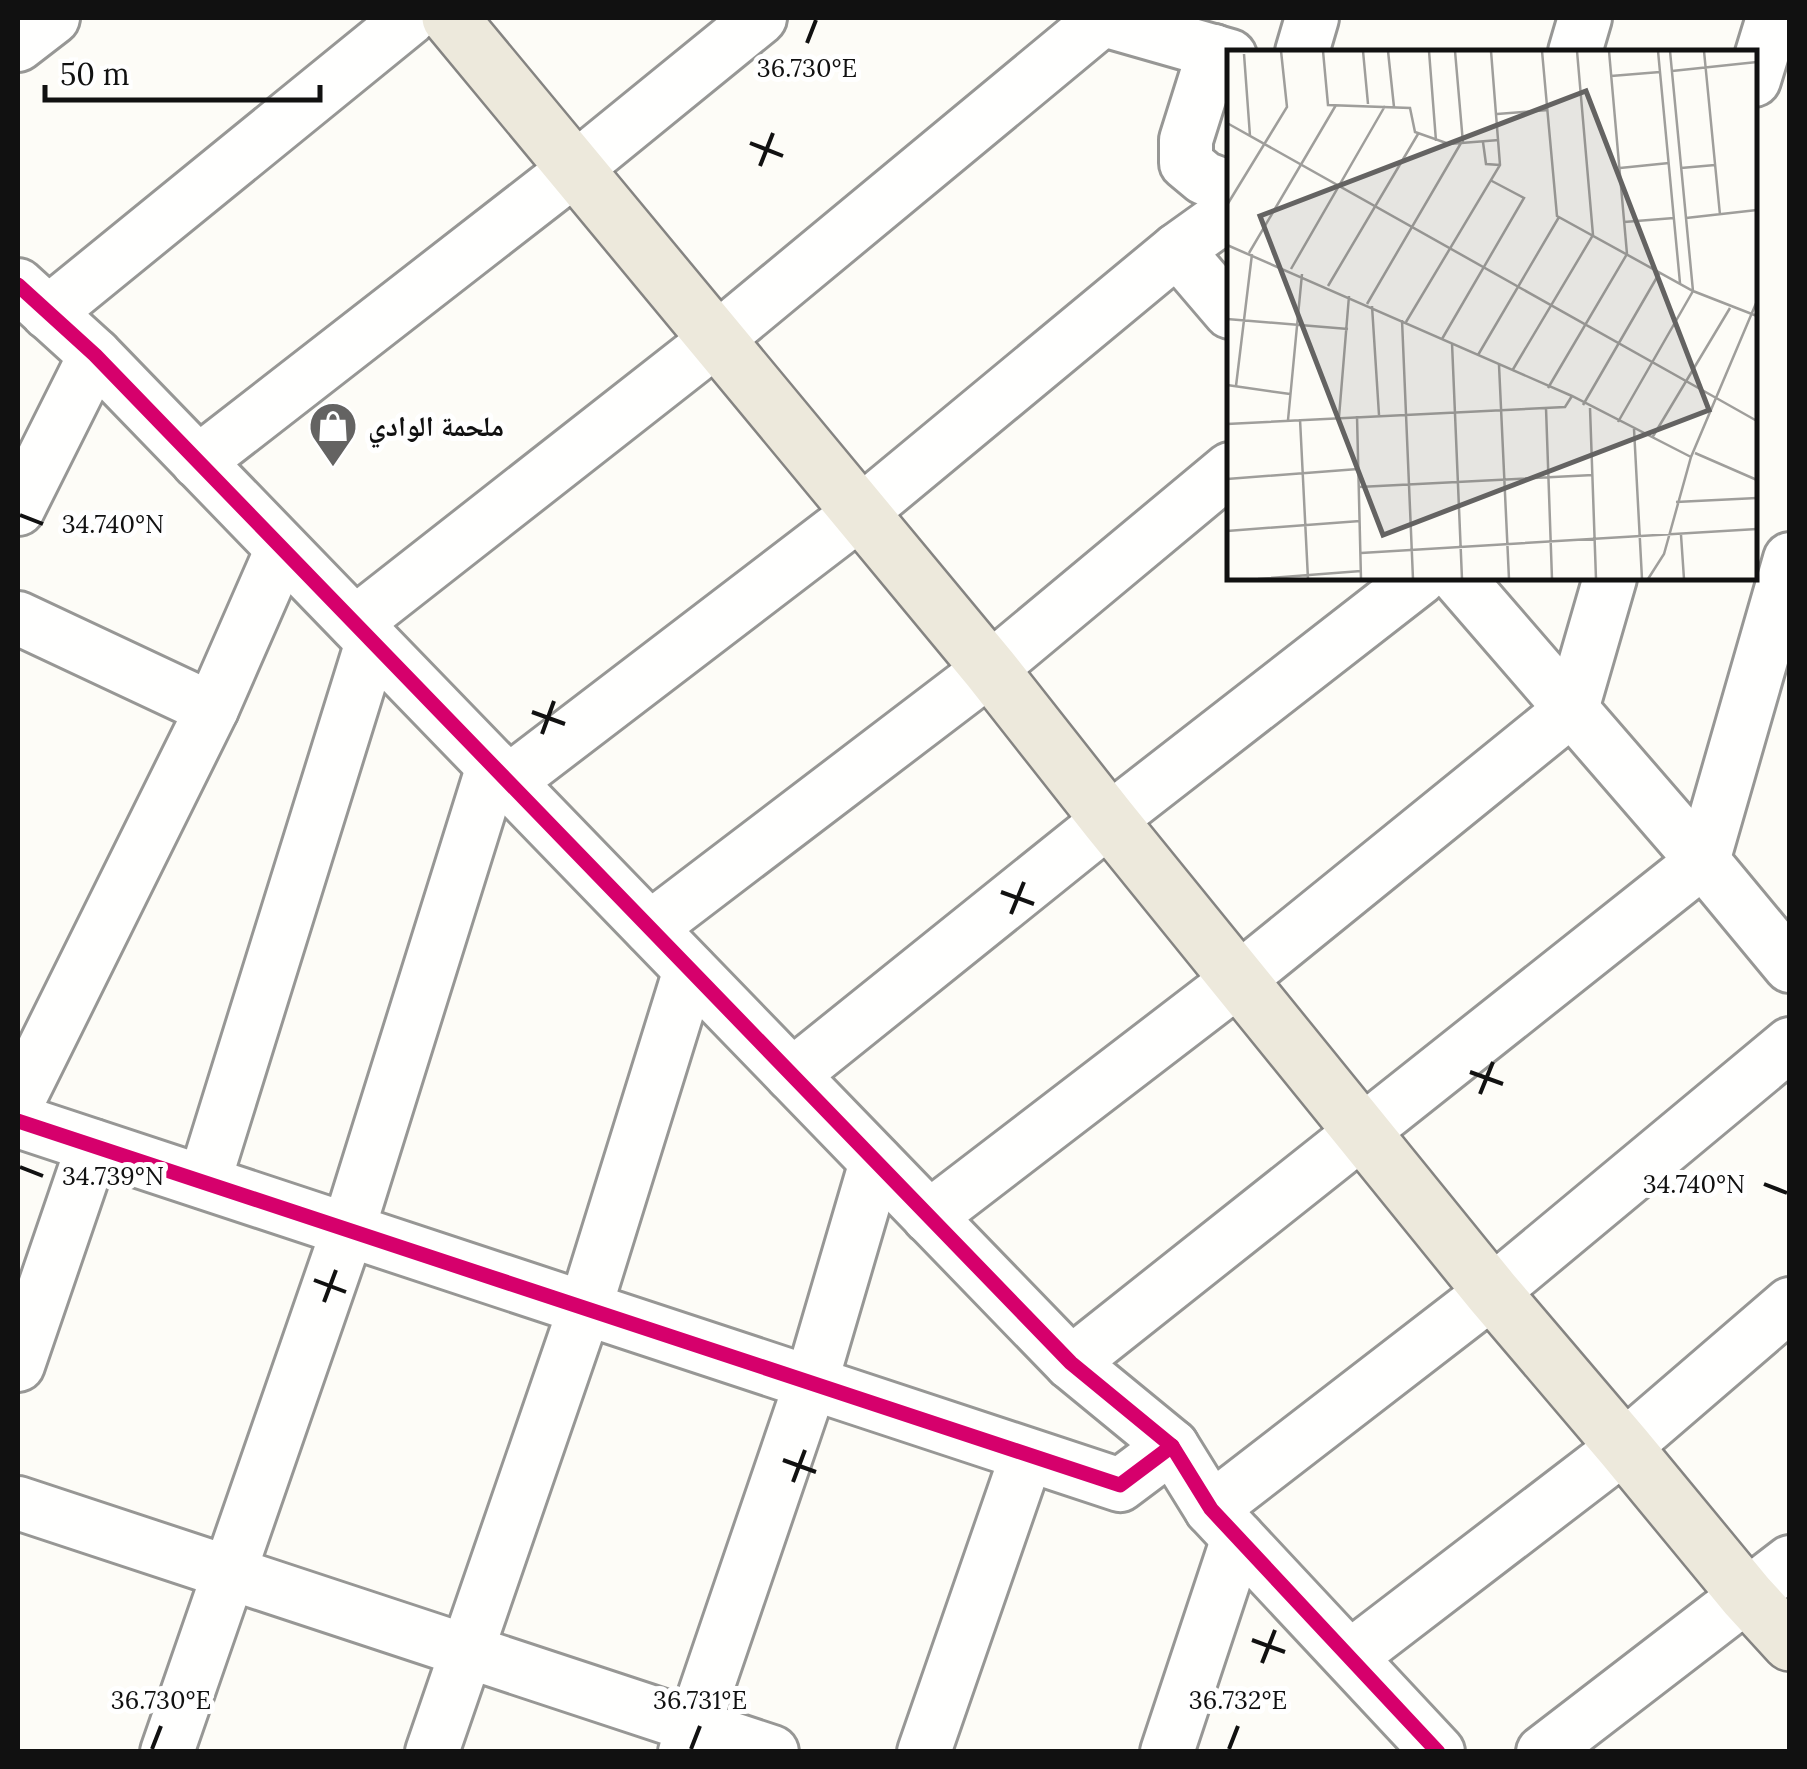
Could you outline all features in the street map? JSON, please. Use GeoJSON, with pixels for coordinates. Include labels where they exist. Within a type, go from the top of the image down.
{"type":"FeatureCollection","features":[{"type":"Feature","properties":{"kind":"main road"},"geometry":{"type":"LineString","coordinates":[[450,18],[990,669],[1492,1292],[1746,1596],[1790,1643]]}},
{"type":"Feature","properties":{"kind":"street"},"geometry":{"type":"LineString","coordinates":[[18,45],[53,18]]}},
{"type":"Feature","properties":{"kind":"street"},"geometry":{"type":"LineString","coordinates":[[410,18],[33,299],[95,355],[1071,1363],[1172,1446],[1224,1524],[1350,1657],[1418,1742]]}},
{"type":"Feature","properties":{"kind":"street"},"geometry":{"type":"LineString","coordinates":[[198,462],[576,168],[760,18]]}},
{"type":"Feature","properties":{"kind":"street"},"geometry":{"type":"LineString","coordinates":[[1303,50],[1312,18]]}},
{"type":"Feature","properties":{"kind":"street"},"geometry":{"type":"LineString","coordinates":[[1757,70],[1773,18]]}},
{"type":"Feature","properties":{"kind":"street"},"geometry":{"type":"LineString","coordinates":[[204,1182],[363,632],[1109,19],[1222,54],[1186,140],[1186,163],[1204,178],[1227,187]]}},
{"type":"Feature","properties":{"kind":"street"},"geometry":{"type":"LineString","coordinates":[[167,1752],[348,1230],[500,774],[861,512],[1177,250],[1227,214]]}},
{"type":"Feature","properties":{"kind":"street"},"geometry":{"type":"LineString","coordinates":[[1177,250],[1227,308]]}},
{"type":"Feature","properties":{"kind":"street"},"geometry":{"type":"LineString","coordinates":[[18,509],[95,355]]}},
{"type":"Feature","properties":{"kind":"street"},"geometry":{"type":"LineString","coordinates":[[650,928],[990,669],[1227,472]]}},
{"type":"Feature","properties":{"kind":"street"},"geometry":{"type":"LineString","coordinates":[[18,1101],[212,709],[282,549]]}},
{"type":"Feature","properties":{"kind":"street"},"geometry":{"type":"LineString","coordinates":[[1071,1363],[1703,861],[1769,709],[1790,559]]}},
{"type":"Feature","properties":{"kind":"street"},"geometry":{"type":"LineString","coordinates":[[792,1075],[1109,820],[1417,580]]}},
{"type":"Feature","properties":{"kind":"street"},"geometry":{"type":"LineString","coordinates":[[1460,580],[1790,966]]}},
{"type":"Feature","properties":{"kind":"street"},"geometry":{"type":"LineString","coordinates":[[929,1217],[1238,980],[1572,709],[1609,580]]}},
{"type":"Feature","properties":{"kind":"street"},"geometry":{"type":"LineString","coordinates":[[18,618],[212,709]]}},
{"type":"Feature","properties":{"kind":"street"},"geometry":{"type":"LineString","coordinates":[[432,1752],[585,1308],[690,970]]}},
{"type":"Feature","properties":{"kind":"street"},"geometry":{"type":"LineString","coordinates":[[1167,1752],[1224,1524],[1492,1292],[1790,1044]]}},
{"type":"Feature","properties":{"kind":"street"},"geometry":{"type":"LineString","coordinates":[[18,1121],[1120,1486],[1172,1446]]}},
{"type":"Feature","properties":{"kind":"street"},"geometry":{"type":"LineString","coordinates":[[18,1364],[93,1146]]}},
{"type":"Feature","properties":{"kind":"street"},"geometry":{"type":"LineString","coordinates":[[690,1739],[810,1383],[876,1162]]}},
{"type":"Feature","properties":{"kind":"street"},"geometry":{"type":"LineString","coordinates":[[1350,1657],[1624,1447],[1790,1304]]}},
{"type":"Feature","properties":{"kind":"street"},"geometry":{"type":"LineString","coordinates":[[924,1752],[1027,1455]]}},
{"type":"Feature","properties":{"kind":"street"},"geometry":{"type":"LineString","coordinates":[[18,1503],[467,1651],[690,1739],[772,1752]]}},
{"type":"Feature","properties":{"kind":"street"},"geometry":{"type":"LineString","coordinates":[[1543,1752],[1790,1562]]}},
{"type":"Feature","properties":{"kind":"cycle path"},"geometry":{"type":"LineString","coordinates":[[18,285],[95,355],[1071,1363],[1172,1446],[1211,1509],[1438,1752]]}},
{"type":"Feature","properties":{"kind":"cycle path"},"geometry":{"type":"LineString","coordinates":[[18,1121],[1120,1485],[1172,1446]]}},
{"type":"Feature","properties":{"kind":"place","name":"ملحمة الوادي"},"geometry":{"type":"Point","coordinates":[333,468]}}]}
